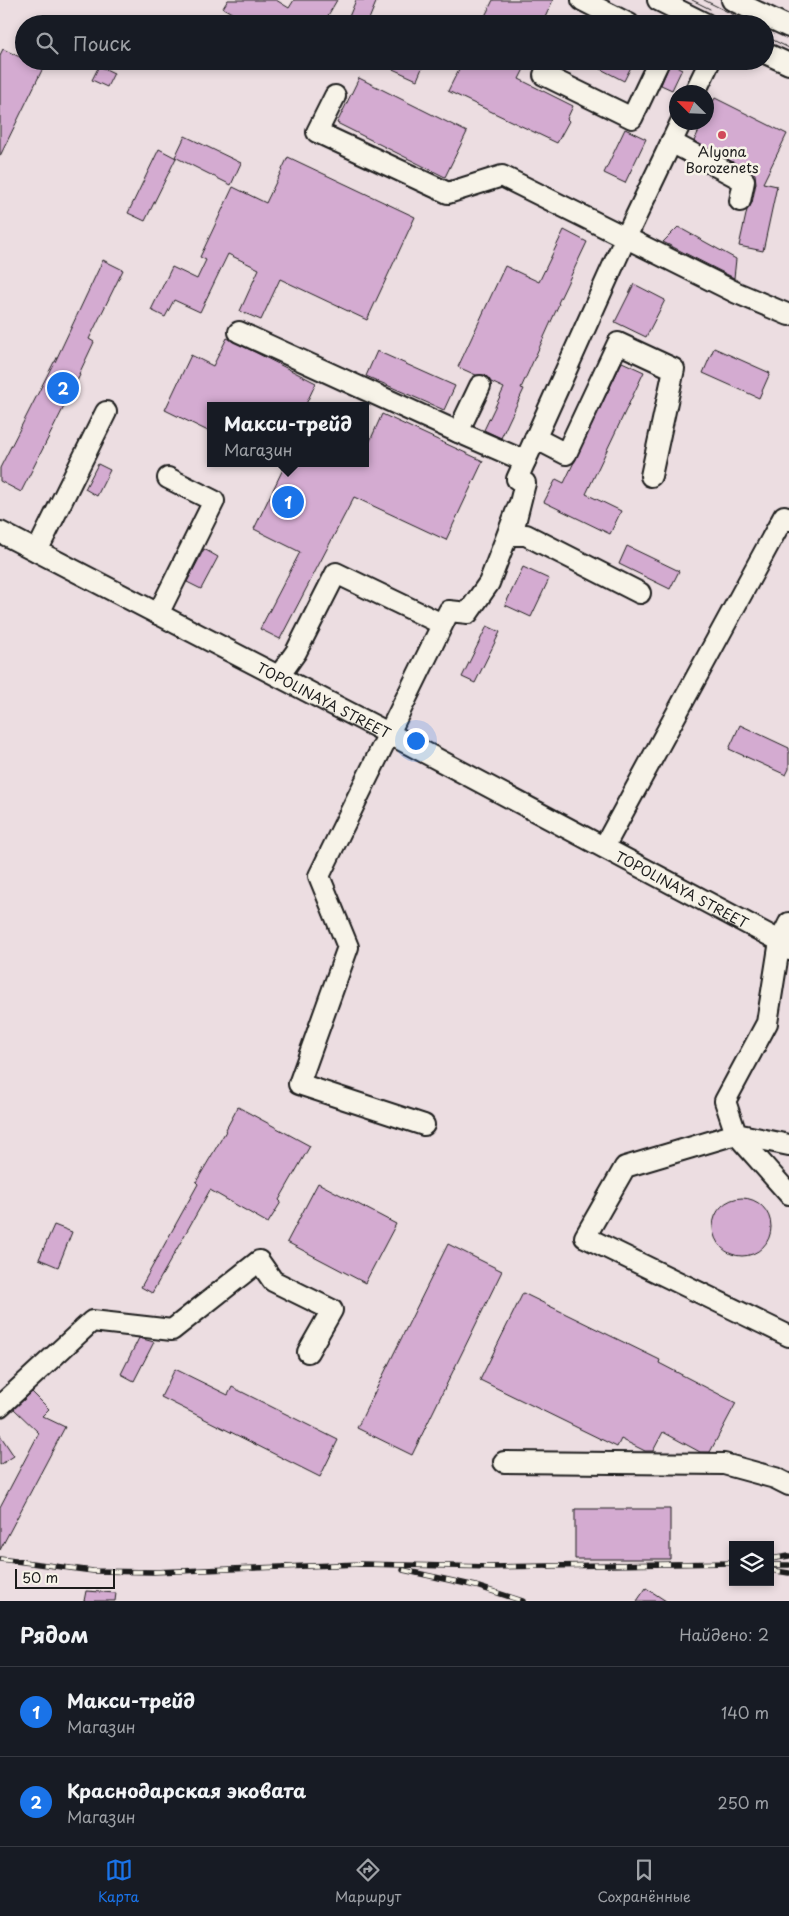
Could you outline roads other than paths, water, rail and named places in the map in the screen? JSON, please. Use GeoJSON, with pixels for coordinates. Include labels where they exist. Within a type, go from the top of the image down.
{"type":"FeatureCollection","features":[{"type":"Feature","properties":{"kind":"street"},"geometry":{"type":"LineString","coordinates":[[582,0],[611,15]]}},
{"type":"Feature","properties":{"kind":"street"},"geometry":{"type":"LineString","coordinates":[[658,0],[677,15]]}},
{"type":"Feature","properties":{"kind":"street"},"geometry":{"type":"LineString","coordinates":[[734,0],[765,15]]}},
{"type":"Feature","properties":{"kind":"street"},"geometry":{"type":"LineString","coordinates":[[774,20],[789,27]]}},
{"type":"Feature","properties":{"kind":"street"},"geometry":{"type":"LineString","coordinates":[[774,57],[789,64]]}},
{"type":"Feature","properties":{"kind":"street"},"geometry":{"type":"LineString","coordinates":[[544,75],[632,118],[655,70]]}},
{"type":"Feature","properties":{"kind":"street"},"geometry":{"type":"LineString","coordinates":[[698,85],[706,70]]}},
{"type":"Feature","properties":{"kind":"street"},"geometry":{"type":"LineString","coordinates":[[335,96],[317,132],[448,193],[502,176],[737,294],[789,315]]}},
{"type":"Feature","properties":{"kind":"street"},"geometry":{"type":"LineString","coordinates":[[640,593],[526,534],[512,535],[525,483],[518,479],[525,461],[626,237],[677,130]]}},
{"type":"Feature","properties":{"kind":"street"},"geometry":{"type":"LineString","coordinates":[[672,142],[744,181],[740,201]]}},
{"type":"Feature","properties":{"kind":"street"},"geometry":{"type":"LineString","coordinates":[[239,332],[525,461]]}},
{"type":"Feature","properties":{"kind":"street"},"geometry":{"type":"LineString","coordinates":[[535,438],[566,454],[618,343],[674,369],[651,476]]}},
{"type":"Feature","properties":{"kind":"street"},"geometry":{"type":"LineString","coordinates":[[458,432],[480,386]]}},
{"type":"Feature","properties":{"kind":"street"},"geometry":{"type":"LineString","coordinates":[[37,551],[106,412]]}},
{"type":"Feature","properties":{"kind":"street"},"geometry":{"type":"LineString","coordinates":[[158,614],[214,501],[168,478]]}},
{"type":"Feature","properties":{"kind":"street"},"geometry":{"type":"LineString","coordinates":[[424,1125],[299,1084],[348,947],[319,876],[449,611],[468,613],[489,583],[518,507]]}},
{"type":"Feature","properties":{"kind":"street"},"geometry":{"type":"LineString","coordinates":[[604,847],[784,516],[789,520]]}},
{"type":"Feature","properties":{"kind":"street","name":"TOPOLINAYA STREET"},"geometry":{"type":"LineString","coordinates":[[0,532],[390,734],[785,945]]}},
{"type":"Feature","properties":{"kind":"street"},"geometry":{"type":"LineString","coordinates":[[279,676],[296,652],[336,573],[442,624]]}},
{"type":"Feature","properties":{"kind":"street"},"geometry":{"type":"LineString","coordinates":[[789,923],[767,1023],[725,1101],[736,1134],[789,1194]]}},
{"type":"Feature","properties":{"kind":"street"},"geometry":{"type":"LineString","coordinates":[[789,1145],[736,1134],[625,1167],[585,1237],[789,1336]]}},
{"type":"Feature","properties":{"kind":"street"},"geometry":{"type":"LineString","coordinates":[[0,1406],[92,1321],[172,1330],[258,1261],[273,1281],[332,1310],[308,1352]]}},
{"type":"Feature","properties":{"kind":"street"},"geometry":{"type":"LineString","coordinates":[[504,1462],[724,1464],[775,1478],[789,1485]]}},
{"type":"Feature","properties":{"kind":"tram line"},"geometry":{"type":"LineString","coordinates":[[692,0],[710,9]]}},
{"type":"Feature","properties":{"kind":"tram line"},"geometry":{"type":"LineString","coordinates":[[704,0],[734,15]]}},
{"type":"Feature","properties":{"kind":"tram line"},"geometry":{"type":"LineString","coordinates":[[774,40],[789,48]]}},
{"type":"Feature","properties":{"kind":"railway"},"geometry":{"type":"LineString","coordinates":[[774,1558],[789,1556]]}},
{"type":"Feature","properties":{"kind":"railway"},"geometry":{"type":"LineString","coordinates":[[0,1559],[93,1571],[153,1572],[361,1564],[492,1567],[729,1563]]}},
{"type":"Feature","properties":{"kind":"railway"},"geometry":{"type":"LineString","coordinates":[[774,1565],[789,1565]]}},
{"type":"Feature","properties":{"kind":"railway"},"geometry":{"type":"LineString","coordinates":[[403,1570],[476,1586],[523,1601]]}},
{"type":"Feature","properties":{"kind":"railway"},"geometry":{"type":"LineString","coordinates":[[774,1571],[789,1573]]}},
{"type":"Feature","properties":{"kind":"place","name":"Alyona Borozenets"},"geometry":{"type":"Point","coordinates":[722,135]}},
{"type":"Feature","properties":{"kind":"place","name":"Краснодарская эковата"},"geometry":{"type":"Point","coordinates":[63,388]}},
{"type":"Feature","properties":{"kind":"place","name":"Макси-трейд"},"geometry":{"type":"Point","coordinates":[288,502]}}]}
